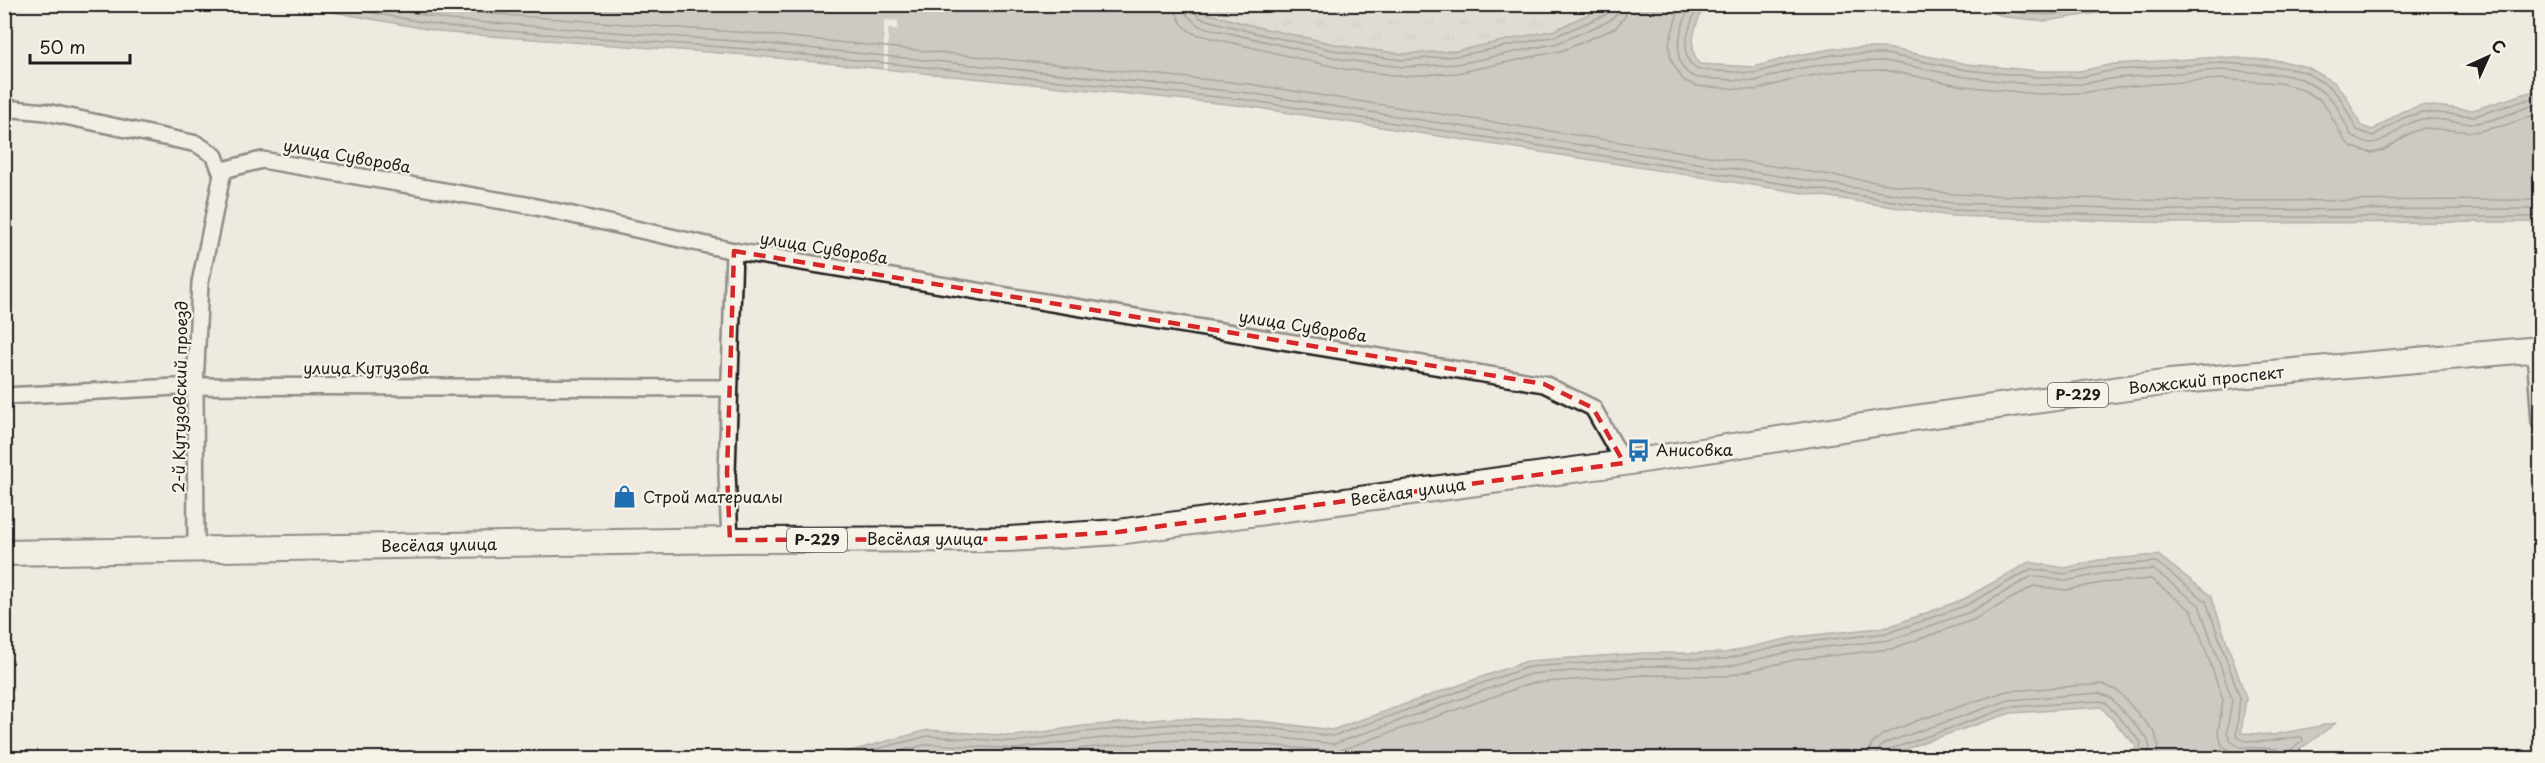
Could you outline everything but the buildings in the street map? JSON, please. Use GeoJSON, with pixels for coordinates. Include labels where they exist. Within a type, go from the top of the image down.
{"type":"FeatureCollection","features":[{"type":"Feature","properties":{"kind":"main road","name":"Волжский проспект"},"geometry":{"type":"LineString","coordinates":[[1624,463],[1914,418],[2170,382],[2538,350]]}},
{"type":"Feature","properties":{"kind":"main road","name":"Весёлая улица"},"geometry":{"type":"LineString","coordinates":[[4,553],[730,540],[1009,539],[1118,532],[1624,463]]}},
{"type":"Feature","properties":{"kind":"street"},"geometry":{"type":"LineString","coordinates":[[4,108],[46,112],[197,144],[215,156],[222,175]]}},
{"type":"Feature","properties":{"kind":"street","name":"улица Суворова"},"geometry":{"type":"LineString","coordinates":[[222,175],[227,169],[262,160],[532,206],[734,251],[1544,384],[1593,408],[1624,463]]}},
{"type":"Feature","properties":{"kind":"street","name":"2-й Кутузовский проезд"},"geometry":{"type":"LineString","coordinates":[[196,549],[195,386],[200,283],[222,175]]}},
{"type":"Feature","properties":{"kind":"street"},"geometry":{"type":"LineString","coordinates":[[730,540],[727,473],[728,388],[734,251]]}},
{"type":"Feature","properties":{"kind":"street"},"geometry":{"type":"LineString","coordinates":[[2538,350],[2541,422]]}},
{"type":"Feature","properties":{"kind":"street","name":"улица Кутузова"},"geometry":{"type":"LineString","coordinates":[[4,396],[195,386],[728,388]]}},
{"type":"Feature","properties":{"kind":"highlighted area"},"geometry":{"type":"Polygon","coordinates":[[[734,251],[1544,384],[1593,408],[1624,463],[1118,532],[1009,539],[730,540],[727,473],[734,251]]]}},
{"type":"Feature","properties":{"kind":"green space"},"geometry":{"type":"Polygon","coordinates":[[[1196,5],[1608,5],[1555,30],[1456,51],[1402,54],[1348,47],[1257,27],[1202,12],[1196,5]]]}},
{"type":"Feature","properties":{"kind":"water"},"geometry":{"type":"Polygon","coordinates":[[[1196,4],[1202,12],[1257,27],[1348,47],[1402,54],[1456,51],[1555,30],[1608,5],[1705,5],[1698,19],[1693,42],[1693,50],[1699,64],[1754,67],[1793,56],[1837,48],[1886,48],[1967,64],[2038,71],[2080,71],[2114,64],[2220,57],[2282,61],[2307,67],[2334,82],[2346,96],[2361,126],[2373,130],[2401,112],[2422,105],[2473,110],[2540,89],[2540,222],[2174,223],[1951,216],[1246,106],[747,55],[449,33],[294,5],[1196,4]]]}},
{"type":"Feature","properties":{"kind":"water"},"geometry":{"type":"Polygon","coordinates":[[[1971,5],[2147,5],[2046,21],[2006,17],[1971,5]]]}},
{"type":"Feature","properties":{"kind":"water"},"geometry":{"type":"Polygon","coordinates":[[[2158,555],[2211,596],[2246,698],[2241,733],[2273,735],[2336,723],[2288,758],[2133,758],[2136,746],[2101,707],[2011,713],[1884,758],[825,758],[928,730],[1014,736],[1084,726],[1175,718],[1260,721],[1332,730],[1527,661],[1645,653],[1725,653],[1795,637],[1888,627],[1964,599],[2029,562],[2065,568],[2098,560],[2158,555]]]}},
{"type":"Feature","properties":{"kind":"pier"},"geometry":{"type":"Polygon","coordinates":[[[884,20],[898,21],[898,29],[888,29],[888,69],[884,69],[884,20]]]}},
{"type":"Feature","properties":{"kind":"place","name":"Анисовка"},"geometry":{"type":"Point","coordinates":[1638,450]}},
{"type":"Feature","properties":{"kind":"place","name":"Строй материалы"},"geometry":{"type":"Point","coordinates":[625,497]}}]}
